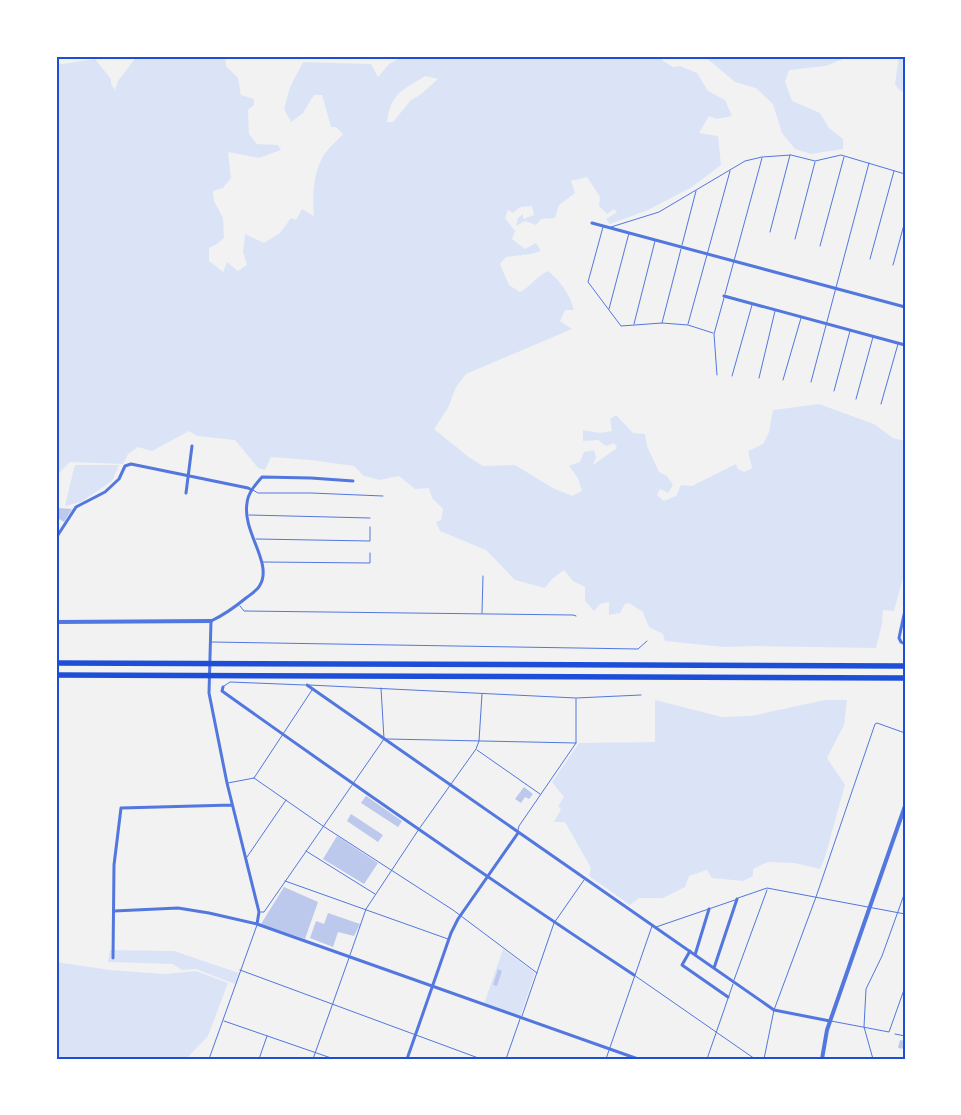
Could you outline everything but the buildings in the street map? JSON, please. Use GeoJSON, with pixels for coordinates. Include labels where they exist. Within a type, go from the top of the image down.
{"type":"FeatureCollection","features":[{"type":"Feature","properties":{"kind":"highway"},"geometry":{"type":"LineString","coordinates":[[56,662],[905,666]]}},
{"type":"Feature","properties":{"kind":"highway"},"geometry":{"type":"LineString","coordinates":[[56,675],[905,678]]}},
{"type":"Feature","properties":{"kind":"street"},"geometry":{"type":"LineString","coordinates":[[592,224],[905,307]]}},
{"type":"Feature","properties":{"kind":"street"},"geometry":{"type":"LineString","coordinates":[[724,296],[905,345]]}},
{"type":"Feature","properties":{"kind":"street"},"geometry":{"type":"LineString","coordinates":[[186,493],[192,446]]}},
{"type":"Feature","properties":{"kind":"street"},"geometry":{"type":"LineString","coordinates":[[56,538],[76,507],[105,492],[118,479],[125,466],[131,464],[252,490]]}},
{"type":"Feature","properties":{"kind":"street"},"geometry":{"type":"LineString","coordinates":[[56,622],[211,621],[238,604],[260,586],[263,577],[263,562],[248,528],[246,515],[247,502],[252,490],[262,477],[353,481]]}},
{"type":"Feature","properties":{"kind":"street"},"geometry":{"type":"LineString","coordinates":[[905,609],[899,638],[905,644]]}},
{"type":"Feature","properties":{"kind":"street"},"geometry":{"type":"LineString","coordinates":[[211,621],[209,690],[227,783],[259,912],[257,924]]}},
{"type":"Feature","properties":{"kind":"street"},"geometry":{"type":"LineString","coordinates":[[307,685],[774,1010],[830,1021]]}},
{"type":"Feature","properties":{"kind":"street"},"geometry":{"type":"LineString","coordinates":[[223,687],[222,691],[283,734],[554,922],[634,975]]}},
{"type":"Feature","properties":{"kind":"street"},"geometry":{"type":"LineString","coordinates":[[113,958],[114,865],[121,808],[232,805]]}},
{"type":"Feature","properties":{"kind":"street"},"geometry":{"type":"LineString","coordinates":[[822,1059],[827,1030],[905,806]]}},
{"type":"Feature","properties":{"kind":"street"},"geometry":{"type":"LineString","coordinates":[[407,1059],[449,939],[460,916],[518,833]]}},
{"type":"Feature","properties":{"kind":"street"},"geometry":{"type":"LineString","coordinates":[[714,968],[737,899]]}},
{"type":"Feature","properties":{"kind":"street"},"geometry":{"type":"LineString","coordinates":[[114,911],[178,908],[257,924],[638,1059]]}},
{"type":"Feature","properties":{"kind":"street"},"geometry":{"type":"LineString","coordinates":[[695,955],[709,909]]}},
{"type":"Feature","properties":{"kind":"street"},"geometry":{"type":"LineString","coordinates":[[690,951],[682,965],[728,997]]}},
{"type":"Feature","properties":{"kind":"lane"},"geometry":{"type":"LineString","coordinates":[[770,232],[791,155]]}},
{"type":"Feature","properties":{"kind":"lane"},"geometry":{"type":"LineString","coordinates":[[608,228],[659,212],[745,161],[791,155],[815,161],[844,156],[905,174]]}},
{"type":"Feature","properties":{"kind":"lane"},"geometry":{"type":"LineString","coordinates":[[820,246],[844,156]]}},
{"type":"Feature","properties":{"kind":"lane"},"geometry":{"type":"LineString","coordinates":[[718,375],[714,334],[762,158]]}},
{"type":"Feature","properties":{"kind":"lane"},"geometry":{"type":"LineString","coordinates":[[795,239],[815,161]]}},
{"type":"Feature","properties":{"kind":"lane"},"geometry":{"type":"LineString","coordinates":[[811,382],[869,163]]}},
{"type":"Feature","properties":{"kind":"lane"},"geometry":{"type":"LineString","coordinates":[[688,324],[730,169]]}},
{"type":"Feature","properties":{"kind":"lane"},"geometry":{"type":"LineString","coordinates":[[870,259],[894,170]]}},
{"type":"Feature","properties":{"kind":"lane"},"geometry":{"type":"LineString","coordinates":[[662,323],[697,189]]}},
{"type":"Feature","properties":{"kind":"lane"},"geometry":{"type":"LineString","coordinates":[[893,265],[905,221]]}},
{"type":"Feature","properties":{"kind":"lane"},"geometry":{"type":"LineString","coordinates":[[603,227],[588,282],[621,326],[662,323],[688,324],[714,334]]}},
{"type":"Feature","properties":{"kind":"lane"},"geometry":{"type":"LineString","coordinates":[[608,310],[629,233]]}},
{"type":"Feature","properties":{"kind":"lane"},"geometry":{"type":"LineString","coordinates":[[634,325],[656,240]]}},
{"type":"Feature","properties":{"kind":"lane"},"geometry":{"type":"LineString","coordinates":[[732,376],[752,304]]}},
{"type":"Feature","properties":{"kind":"lane"},"geometry":{"type":"LineString","coordinates":[[759,378],[775,310]]}},
{"type":"Feature","properties":{"kind":"lane"},"geometry":{"type":"LineString","coordinates":[[783,380],[801,317]]}},
{"type":"Feature","properties":{"kind":"lane"},"geometry":{"type":"LineString","coordinates":[[834,391],[851,330]]}},
{"type":"Feature","properties":{"kind":"lane"},"geometry":{"type":"LineString","coordinates":[[856,399],[873,336]]}},
{"type":"Feature","properties":{"kind":"lane"},"geometry":{"type":"LineString","coordinates":[[881,404],[898,343]]}},
{"type":"Feature","properties":{"kind":"lane"},"geometry":{"type":"LineString","coordinates":[[252,490],[258,493],[384,496]]}},
{"type":"Feature","properties":{"kind":"lane"},"geometry":{"type":"LineString","coordinates":[[246,515],[370,518]]}},
{"type":"Feature","properties":{"kind":"lane"},"geometry":{"type":"LineString","coordinates":[[252,538],[370,541],[370,527]]}},
{"type":"Feature","properties":{"kind":"lane"},"geometry":{"type":"LineString","coordinates":[[263,562],[370,564],[370,553]]}},
{"type":"Feature","properties":{"kind":"lane"},"geometry":{"type":"LineString","coordinates":[[482,613],[483,576]]}},
{"type":"Feature","properties":{"kind":"lane"},"geometry":{"type":"LineString","coordinates":[[238,604],[244,611],[573,614],[576,616]]}},
{"type":"Feature","properties":{"kind":"lane"},"geometry":{"type":"LineString","coordinates":[[210,642],[638,649],[647,641]]}},
{"type":"Feature","properties":{"kind":"lane"},"geometry":{"type":"LineString","coordinates":[[223,687],[230,682],[576,698],[641,695]]}},
{"type":"Feature","properties":{"kind":"lane"},"geometry":{"type":"LineString","coordinates":[[259,912],[264,912],[384,739],[381,688]]}},
{"type":"Feature","properties":{"kind":"lane"},"geometry":{"type":"LineString","coordinates":[[254,778],[312,689]]}},
{"type":"Feature","properties":{"kind":"lane"},"geometry":{"type":"LineString","coordinates":[[313,1059],[366,910],[419,829],[476,749],[479,741],[482,693]]}},
{"type":"Feature","properties":{"kind":"lane"},"geometry":{"type":"LineString","coordinates":[[518,833],[518,826],[576,743],[576,698]]}},
{"type":"Feature","properties":{"kind":"lane"},"geometry":{"type":"LineString","coordinates":[[764,1059],[774,1010],[816,897],[876,724],[905,733]]}},
{"type":"Feature","properties":{"kind":"lane"},"geometry":{"type":"LineString","coordinates":[[384,739],[576,743]]}},
{"type":"Feature","properties":{"kind":"lane"},"geometry":{"type":"LineString","coordinates":[[476,749],[540,794]]}},
{"type":"Feature","properties":{"kind":"lane"},"geometry":{"type":"LineString","coordinates":[[227,783],[254,778],[323,826],[453,910],[537,973]]}},
{"type":"Feature","properties":{"kind":"lane"},"geometry":{"type":"LineString","coordinates":[[246,860],[286,800]]}},
{"type":"Feature","properties":{"kind":"lane"},"geometry":{"type":"LineString","coordinates":[[306,851],[376,894]]}},
{"type":"Feature","properties":{"kind":"lane"},"geometry":{"type":"LineString","coordinates":[[506,1059],[554,922],[584,879]]}},
{"type":"Feature","properties":{"kind":"lane"},"geometry":{"type":"LineString","coordinates":[[285,880],[449,939]]}},
{"type":"Feature","properties":{"kind":"lane"},"geometry":{"type":"LineString","coordinates":[[707,1059],[767,888]]}},
{"type":"Feature","properties":{"kind":"lane"},"geometry":{"type":"LineString","coordinates":[[606,1059],[634,975],[654,927],[767,888],[905,914]]}},
{"type":"Feature","properties":{"kind":"lane"},"geometry":{"type":"LineString","coordinates":[[873,1059],[864,1027],[866,989],[882,956],[905,892]]}},
{"type":"Feature","properties":{"kind":"lane"},"geometry":{"type":"LineString","coordinates":[[209,1059],[257,924]]}},
{"type":"Feature","properties":{"kind":"lane"},"geometry":{"type":"LineString","coordinates":[[240,970],[481,1059]]}},
{"type":"Feature","properties":{"kind":"lane"},"geometry":{"type":"LineString","coordinates":[[634,975],[755,1059]]}},
{"type":"Feature","properties":{"kind":"lane"},"geometry":{"type":"LineString","coordinates":[[830,1021],[890,1032],[905,987]]}},
{"type":"Feature","properties":{"kind":"lane"},"geometry":{"type":"LineString","coordinates":[[222,1020],[334,1059]]}},
{"type":"Feature","properties":{"kind":"lane"},"geometry":{"type":"LineString","coordinates":[[895,1034],[905,1036]]}},
{"type":"Feature","properties":{"kind":"lane"},"geometry":{"type":"LineString","coordinates":[[259,1059],[267,1036]]}},
{"type":"Feature","properties":{"kind":"shaded area"},"geometry":{"type":"Polygon","coordinates":[[[137,56],[225,56],[226,66],[238,78],[241,95],[254,99],[254,105],[248,110],[249,134],[257,144],[278,145],[281,150],[259,158],[228,152],[231,178],[223,188],[213,191],[214,201],[223,218],[224,238],[209,248],[209,261],[223,272],[227,262],[238,271],[247,265],[243,252],[245,234],[264,243],[280,233],[291,218],[296,220],[302,209],[314,216],[314,187],[319,165],[327,151],[343,134],[336,127],[331,127],[322,95],[314,95],[303,113],[291,122],[284,109],[290,87],[303,62],[371,64],[378,77],[389,64],[404,56],[660,56],[663,61],[673,67],[680,66],[697,73],[708,91],[725,100],[732,116],[717,119],[709,116],[699,133],[718,136],[721,165],[692,187],[648,210],[610,224],[606,219],[617,212],[614,209],[607,214],[599,206],[600,197],[587,177],[571,181],[575,193],[559,205],[555,218],[541,219],[536,225],[525,221],[516,226],[518,218],[523,214],[523,219],[534,215],[532,206],[520,207],[513,213],[508,210],[505,218],[515,231],[512,239],[525,249],[536,243],[541,251],[506,257],[500,264],[509,285],[520,292],[548,271],[560,283],[570,299],[574,310],[565,310],[560,321],[572,329],[466,374],[456,387],[448,408],[434,429],[483,466],[515,465],[553,488],[572,496],[582,491],[578,478],[569,466],[580,462],[584,452],[594,450],[596,457],[593,465],[617,448],[614,443],[606,446],[598,440],[583,441],[583,430],[600,433],[612,431],[610,419],[616,415],[633,433],[645,434],[647,446],[659,472],[667,476],[673,485],[668,493],[660,489],[657,495],[664,501],[676,496],[681,485],[692,486],[736,464],[738,469],[744,472],[752,468],[748,451],[763,444],[769,432],[773,410],[819,404],[874,424],[893,438],[905,441],[905,571],[894,611],[883,610],[882,624],[876,648],[725,647],[665,641],[663,634],[649,627],[643,612],[629,603],[625,604],[620,613],[609,615],[609,602],[600,604],[594,611],[585,601],[585,587],[573,581],[564,570],[552,579],[545,588],[515,580],[486,550],[440,531],[436,522],[441,520],[443,509],[432,498],[429,488],[415,489],[399,476],[380,480],[364,476],[354,466],[311,460],[271,457],[265,470],[258,468],[235,440],[197,436],[189,431],[152,451],[138,447],[128,454],[123,464],[70,462],[58,474],[56,482],[56,65],[95,59],[111,79],[111,84],[115,90],[118,81],[137,56]],[[425,76],[399,94],[391,105],[387,122],[393,122],[411,100],[420,95],[438,79],[425,76]]]}},
{"type":"Feature","properties":{"kind":"shaded area"},"geometry":{"type":"Polygon","coordinates":[[[704,56],[850,56],[826,66],[789,70],[785,82],[792,101],[820,113],[829,128],[843,139],[843,149],[811,154],[795,149],[782,133],[773,104],[756,88],[735,82],[704,56]]]}},
{"type":"Feature","properties":{"kind":"shaded area"},"geometry":{"type":"Polygon","coordinates":[[[899,56],[905,56],[905,93],[898,89],[895,84],[899,56]]]}},
{"type":"Feature","properties":{"kind":"shaded area"},"geometry":{"type":"Polygon","coordinates":[[[76,465],[119,465],[112,481],[81,502],[65,506],[76,465]]]}},
{"type":"Feature","properties":{"kind":"shaded area"},"geometry":{"type":"Polygon","coordinates":[[[655,700],[722,717],[751,716],[825,700],[847,700],[844,725],[827,758],[845,785],[820,869],[794,863],[768,862],[753,869],[753,876],[743,881],[712,878],[707,870],[689,876],[685,887],[663,898],[639,898],[630,905],[589,876],[591,868],[565,822],[554,822],[561,809],[558,806],[564,797],[552,782],[579,743],[655,742],[655,700]]]}},
{"type":"Feature","properties":{"kind":"shaded area"},"geometry":{"type":"Polygon","coordinates":[[[503,949],[535,973],[520,1017],[484,1004],[503,949]]]}},
{"type":"Feature","properties":{"kind":"shaded area"},"geometry":{"type":"Polygon","coordinates":[[[110,950],[174,951],[239,973],[235,984],[196,969],[182,970],[173,964],[108,962],[110,950]]]}},
{"type":"Feature","properties":{"kind":"shaded area"},"geometry":{"type":"Polygon","coordinates":[[[56,962],[110,970],[164,974],[196,971],[228,983],[208,1036],[186,1059],[56,1059],[56,962]]]}}]}
